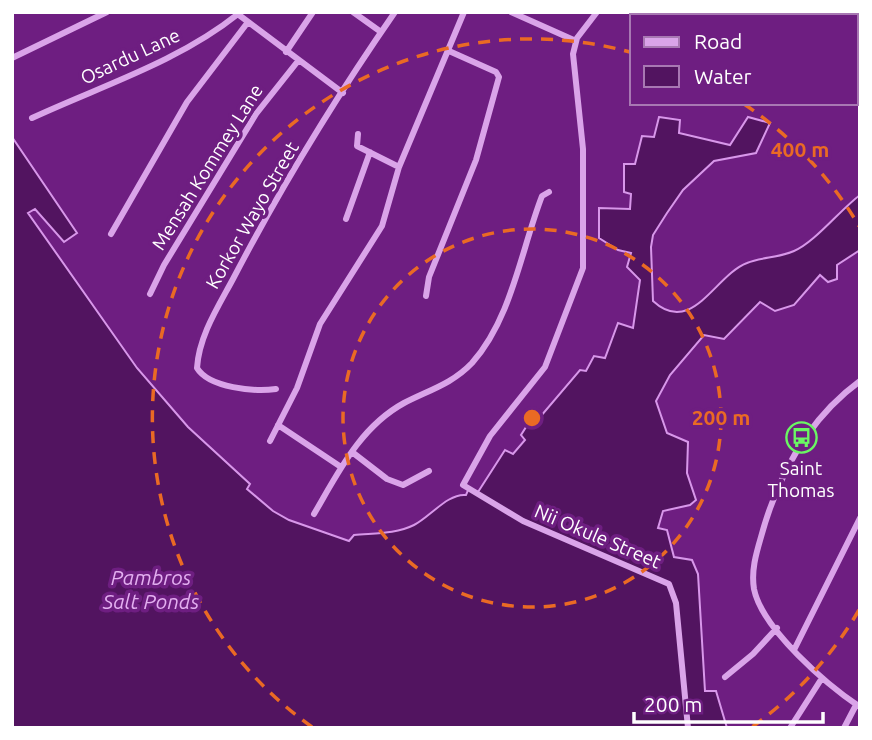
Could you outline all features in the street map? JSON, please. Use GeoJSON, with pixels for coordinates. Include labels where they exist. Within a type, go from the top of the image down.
{"type":"FeatureCollection","features":[{"type":"Feature","properties":{"kind":"street"},"geometry":{"type":"LineString","coordinates":[[12,58],[107,12]]}},
{"type":"Feature","properties":{"kind":"street"},"geometry":{"type":"LineString","coordinates":[[286,52],[313,12]]}},
{"type":"Feature","properties":{"kind":"street"},"geometry":{"type":"LineString","coordinates":[[353,12],[381,32]]}},
{"type":"Feature","properties":{"kind":"street","name":"Korkor Wayo Street"},"geometry":{"type":"LineString","coordinates":[[276,389],[246,391],[202,375],[197,368],[198,356],[216,311],[251,244],[395,12]]}},
{"type":"Feature","properties":{"kind":"street"},"geometry":{"type":"LineString","coordinates":[[270,441],[309,361],[320,324],[382,226],[399,167],[464,12]]}},
{"type":"Feature","properties":{"kind":"street"},"geometry":{"type":"LineString","coordinates":[[511,12],[576,41],[597,12]]}},
{"type":"Feature","properties":{"kind":"street"},"geometry":{"type":"LineString","coordinates":[[237,13],[343,93]]}},
{"type":"Feature","properties":{"kind":"street","name":"Osardu Lane"},"geometry":{"type":"LineString","coordinates":[[32,118],[178,52],[207,37],[237,13]]}},
{"type":"Feature","properties":{"kind":"street"},"geometry":{"type":"LineString","coordinates":[[111,234],[187,102],[248,22]]}},
{"type":"Feature","properties":{"kind":"street","name":"Nii Okule Street"},"geometry":{"type":"LineString","coordinates":[[576,41],[572,68],[579,94],[582,123],[583,268],[545,367],[490,436],[463,485],[523,521],[669,584],[676,603],[688,728]]}},
{"type":"Feature","properties":{"kind":"street"},"geometry":{"type":"LineString","coordinates":[[426,296],[429,276],[483,138],[499,77],[496,72],[449,51]]}},
{"type":"Feature","properties":{"kind":"street","name":"Mensah Kommey Lane"},"geometry":{"type":"LineString","coordinates":[[150,294],[256,114],[298,61]]}},
{"type":"Feature","properties":{"kind":"street"},"geometry":{"type":"LineString","coordinates":[[358,134],[358,146],[399,167]]}},
{"type":"Feature","properties":{"kind":"street"},"geometry":{"type":"LineString","coordinates":[[346,219],[370,152]]}},
{"type":"Feature","properties":{"kind":"street"},"geometry":{"type":"LineString","coordinates":[[314,514],[341,467],[373,424],[403,404],[446,385],[474,361],[493,333],[542,196],[549,192]]}},
{"type":"Feature","properties":{"kind":"street"},"geometry":{"type":"LineString","coordinates":[[844,728],[858,706],[822,678],[794,650],[754,592],[752,573],[767,513],[798,446],[836,400],[860,381]]}},
{"type":"Feature","properties":{"kind":"street"},"geometry":{"type":"LineString","coordinates":[[278,425],[341,467]]}},
{"type":"Feature","properties":{"kind":"street"},"geometry":{"type":"LineString","coordinates":[[352,452],[387,479],[403,485],[429,471]]}},
{"type":"Feature","properties":{"kind":"street"},"geometry":{"type":"LineString","coordinates":[[794,650],[860,518]]}},
{"type":"Feature","properties":{"kind":"street"},"geometry":{"type":"LineString","coordinates":[[725,677],[753,654],[777,628]]}},
{"type":"Feature","properties":{"kind":"street"},"geometry":{"type":"LineString","coordinates":[[790,728],[822,678]]}},
{"type":"Feature","properties":{"kind":"water","name":"Pambros Salt Ponds"},"geometry":{"type":"Polygon","coordinates":[[[659,117],[680,120],[679,133],[730,145],[748,117],[770,123],[756,153],[714,161],[683,190],[653,235],[653,301],[667,310],[680,312],[691,308],[747,263],[802,247],[860,195],[860,250],[837,265],[837,279],[828,282],[820,275],[794,305],[775,311],[760,302],[724,339],[704,335],[670,375],[656,401],[667,433],[688,442],[687,473],[696,500],[690,505],[663,511],[658,528],[667,530],[674,557],[692,560],[698,574],[705,691],[716,691],[727,728],[12,728],[12,137],[77,233],[64,242],[35,209],[28,213],[137,368],[188,427],[250,484],[247,489],[273,511],[289,520],[349,541],[354,535],[407,528],[453,498],[466,495],[469,488],[478,492],[505,450],[513,454],[525,440],[521,435],[535,413],[541,416],[580,370],[586,371],[594,356],[605,358],[618,323],[633,328],[640,280],[627,267],[631,253],[618,250],[599,238],[599,208],[630,209],[631,194],[624,192],[624,164],[635,164],[642,136],[654,137],[659,117]]]}},
{"type":"Feature","properties":{"kind":"place","name":"Saint Thomas"},"geometry":{"type":"Point","coordinates":[801,437]}}]}
